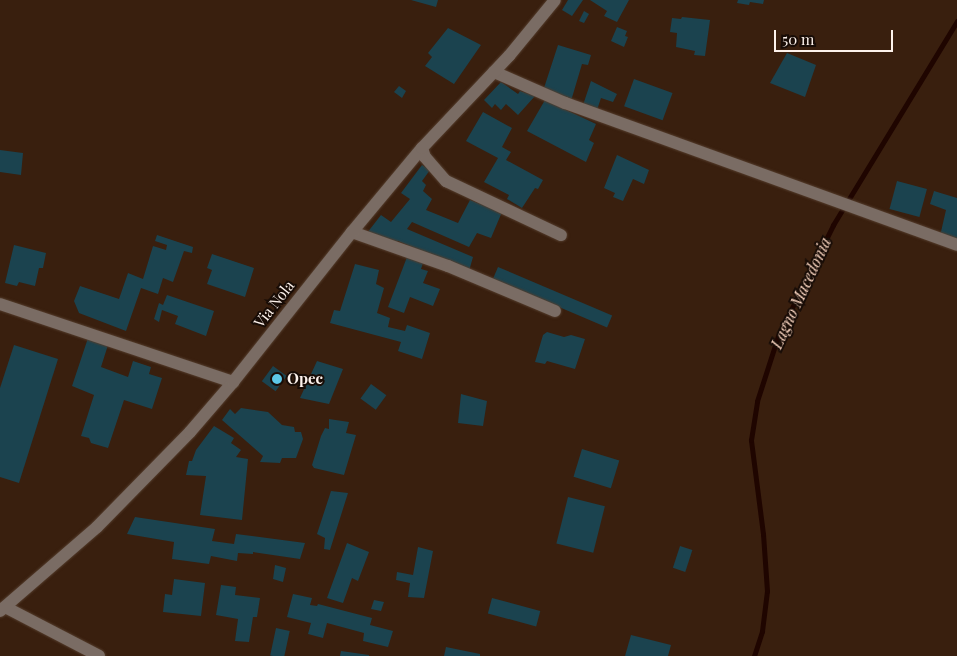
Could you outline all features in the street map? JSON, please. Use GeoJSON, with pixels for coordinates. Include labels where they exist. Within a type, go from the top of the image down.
{"type":"FeatureCollection","features":[{"type":"Feature","properties":{"kind":"street","name":"Via Nola"},"geometry":{"type":"LineString","coordinates":[[3,609],[97,527],[190,432],[233,382],[352,232],[422,148],[494,72],[555,0]]}},
{"type":"Feature","properties":{"kind":"street"},"geometry":{"type":"LineString","coordinates":[[494,72],[565,103],[957,244]]}},
{"type":"Feature","properties":{"kind":"street"},"geometry":{"type":"LineString","coordinates":[[422,148],[425,157],[446,181],[562,235]]}},
{"type":"Feature","properties":{"kind":"street"},"geometry":{"type":"LineString","coordinates":[[352,232],[448,266],[555,312]]}},
{"type":"Feature","properties":{"kind":"street"},"geometry":{"type":"LineString","coordinates":[[0,304],[233,382]]}},
{"type":"Feature","properties":{"kind":"street"},"geometry":{"type":"LineString","coordinates":[[3,609],[100,656]]}},
{"type":"Feature","properties":{"kind":"building"},"geometry":{"type":"Polygon","coordinates":[[[411,0],[438,0],[436,7],[411,0]]]}},
{"type":"Feature","properties":{"kind":"building"},"geometry":{"type":"Polygon","coordinates":[[[568,0],[583,0],[572,16],[562,10],[568,0]]]}},
{"type":"Feature","properties":{"kind":"building"},"geometry":{"type":"Polygon","coordinates":[[[590,0],[629,0],[617,22],[604,16],[607,11],[590,0]]]}},
{"type":"Feature","properties":{"kind":"building"},"geometry":{"type":"Polygon","coordinates":[[[738,0],[764,0],[763,4],[750,2],[749,5],[737,3],[738,0]]]}},
{"type":"Feature","properties":{"kind":"building"},"geometry":{"type":"Polygon","coordinates":[[[584,11],[589,14],[584,23],[579,21],[584,11]]]}},
{"type":"Feature","properties":{"kind":"building"},"geometry":{"type":"Polygon","coordinates":[[[682,17],[710,20],[705,56],[694,55],[695,51],[676,47],[677,33],[670,32],[672,18],[681,19],[682,17]]]}},
{"type":"Feature","properties":{"kind":"building"},"geometry":{"type":"Polygon","coordinates":[[[617,27],[627,31],[625,36],[628,37],[624,47],[611,41],[617,27]]]}},
{"type":"Feature","properties":{"kind":"building"},"geometry":{"type":"Polygon","coordinates":[[[448,28],[481,45],[454,84],[425,66],[432,57],[428,53],[448,28]]]}},
{"type":"Feature","properties":{"kind":"building"},"geometry":{"type":"Polygon","coordinates":[[[558,45],[591,55],[588,65],[582,64],[571,101],[543,91],[558,45]]]}},
{"type":"Feature","properties":{"kind":"building"},"geometry":{"type":"Polygon","coordinates":[[[787,53],[816,65],[805,97],[770,83],[787,53]]]}},
{"type":"Feature","properties":{"kind":"building"},"geometry":{"type":"Polygon","coordinates":[[[634,79],[673,93],[663,120],[624,106],[634,79]]]}},
{"type":"Feature","properties":{"kind":"building"},"geometry":{"type":"Polygon","coordinates":[[[591,81],[617,94],[613,102],[601,98],[597,110],[583,105],[591,81]]]}},
{"type":"Feature","properties":{"kind":"building"},"geometry":{"type":"Polygon","coordinates":[[[501,82],[518,94],[520,91],[535,96],[518,115],[506,104],[501,110],[495,104],[492,108],[484,100],[501,82]]]}},
{"type":"Feature","properties":{"kind":"building"},"geometry":{"type":"Polygon","coordinates":[[[399,86],[406,91],[402,98],[394,92],[399,86]]]}},
{"type":"Feature","properties":{"kind":"building"},"geometry":{"type":"Polygon","coordinates":[[[545,100],[596,124],[589,140],[594,143],[586,162],[527,131],[545,100]]]}},
{"type":"Feature","properties":{"kind":"building"},"geometry":{"type":"Polygon","coordinates":[[[483,112],[512,128],[502,147],[511,152],[506,160],[543,180],[538,189],[535,188],[522,208],[507,199],[509,195],[484,182],[498,158],[466,141],[483,112]]]}},
{"type":"Feature","properties":{"kind":"building"},"geometry":{"type":"Polygon","coordinates":[[[0,150],[23,153],[21,175],[0,172],[0,150]]]}},
{"type":"Feature","properties":{"kind":"building"},"geometry":{"type":"Polygon","coordinates":[[[617,155],[649,170],[644,184],[633,179],[623,201],[613,197],[615,193],[604,188],[617,155]]]}},
{"type":"Feature","properties":{"kind":"building"},"geometry":{"type":"Polygon","coordinates":[[[422,165],[430,170],[422,181],[426,185],[423,191],[432,199],[426,210],[458,223],[470,200],[502,212],[491,238],[477,233],[469,247],[412,222],[407,229],[473,257],[469,271],[398,241],[394,245],[367,233],[381,215],[391,222],[410,199],[401,193],[422,165]]]}},
{"type":"Feature","properties":{"kind":"building"},"geometry":{"type":"Polygon","coordinates":[[[897,181],[927,189],[919,217],[889,209],[897,181]]]}},
{"type":"Feature","properties":{"kind":"building"},"geometry":{"type":"Polygon","coordinates":[[[934,191],[957,198],[957,240],[940,236],[946,210],[930,204],[934,191]]]}},
{"type":"Feature","properties":{"kind":"building"},"geometry":{"type":"Polygon","coordinates":[[[157,235],[193,247],[192,253],[184,251],[173,282],[163,278],[158,294],[141,288],[126,331],[79,313],[74,301],[80,286],[119,299],[128,273],[143,279],[153,246],[166,250],[167,245],[155,241],[157,235]]]}},
{"type":"Feature","properties":{"kind":"building"},"geometry":{"type":"Polygon","coordinates":[[[14,245],[46,253],[43,268],[39,268],[35,286],[19,282],[17,286],[5,283],[14,245]]]}},
{"type":"Feature","properties":{"kind":"building"},"geometry":{"type":"Polygon","coordinates":[[[212,254],[254,268],[245,297],[207,284],[212,270],[207,268],[212,254]]]}},
{"type":"Feature","properties":{"kind":"building"},"geometry":{"type":"Polygon","coordinates":[[[407,257],[423,263],[421,269],[428,271],[423,283],[440,289],[433,306],[410,297],[404,313],[388,307],[407,257]]]}},
{"type":"Feature","properties":{"kind":"building"},"geometry":{"type":"Polygon","coordinates":[[[355,264],[379,270],[376,284],[384,288],[377,313],[390,318],[388,327],[405,331],[407,325],[430,333],[422,359],[398,351],[401,342],[330,323],[334,310],[340,311],[355,264]]]}},
{"type":"Feature","properties":{"kind":"building"},"geometry":{"type":"Polygon","coordinates":[[[498,267],[612,315],[607,327],[493,279],[498,267]]]}},
{"type":"Feature","properties":{"kind":"building"},"geometry":{"type":"Polygon","coordinates":[[[167,295],[214,311],[206,336],[175,324],[178,316],[162,310],[159,322],[154,319],[159,303],[163,305],[167,295]]]}},
{"type":"Feature","properties":{"kind":"building"},"geometry":{"type":"Polygon","coordinates":[[[547,332],[564,337],[571,335],[585,339],[575,369],[547,361],[545,364],[535,362],[543,335],[547,332]]]}},
{"type":"Feature","properties":{"kind":"building"},"geometry":{"type":"Polygon","coordinates":[[[88,338],[108,345],[101,367],[128,377],[133,361],[151,367],[149,374],[162,378],[152,409],[124,400],[108,448],[91,443],[89,438],[81,436],[94,395],[72,386],[88,338]]]}},
{"type":"Feature","properties":{"kind":"building"},"geometry":{"type":"Polygon","coordinates":[[[14,345],[58,359],[19,483],[0,477],[0,388],[14,345]]]}},
{"type":"Feature","properties":{"kind":"building"},"geometry":{"type":"Polygon","coordinates":[[[317,361],[343,369],[329,404],[300,398],[317,361]]]}},
{"type":"Feature","properties":{"kind":"building"},"geometry":{"type":"Polygon","coordinates":[[[273,366],[287,376],[276,391],[262,381],[273,366]]]}},
{"type":"Feature","properties":{"kind":"building"},"geometry":{"type":"Polygon","coordinates":[[[371,384],[386,395],[376,410],[360,399],[371,384]]]}},
{"type":"Feature","properties":{"kind":"building"},"geometry":{"type":"Polygon","coordinates":[[[461,394],[487,401],[483,426],[458,423],[461,394]]]}},
{"type":"Feature","properties":{"kind":"building"},"geometry":{"type":"Polygon","coordinates":[[[241,408],[268,412],[282,425],[294,427],[295,432],[301,432],[303,439],[296,458],[282,458],[280,463],[260,462],[263,456],[222,420],[230,409],[235,414],[241,408]]]}},
{"type":"Feature","properties":{"kind":"building"},"geometry":{"type":"Polygon","coordinates":[[[329,419],[349,422],[346,433],[356,435],[344,475],[314,468],[312,465],[321,436],[325,428],[329,429],[329,419]]]}},
{"type":"Feature","properties":{"kind":"building"},"geometry":{"type":"Polygon","coordinates":[[[214,426],[234,438],[231,443],[241,450],[236,457],[248,459],[242,520],[200,515],[206,476],[186,475],[189,461],[192,461],[196,450],[214,426]]]}},
{"type":"Feature","properties":{"kind":"building"},"geometry":{"type":"Polygon","coordinates":[[[582,449],[619,460],[611,488],[574,477],[582,449]]]}},
{"type":"Feature","properties":{"kind":"building"},"geometry":{"type":"Polygon","coordinates":[[[331,491],[348,493],[330,550],[324,549],[325,538],[317,534],[331,491]]]}},
{"type":"Feature","properties":{"kind":"building"},"geometry":{"type":"Polygon","coordinates":[[[568,497],[605,506],[593,553],[556,544],[568,497]]]}},
{"type":"Feature","properties":{"kind":"building"},"geometry":{"type":"Polygon","coordinates":[[[135,517],[215,529],[212,541],[234,544],[236,534],[305,543],[300,559],[253,552],[253,554],[238,553],[237,561],[211,556],[209,564],[172,559],[174,542],[127,534],[135,517]]]}},
{"type":"Feature","properties":{"kind":"building"},"geometry":{"type":"Polygon","coordinates":[[[347,543],[369,552],[358,581],[352,578],[343,603],[327,598],[347,543]]]}},
{"type":"Feature","properties":{"kind":"building"},"geometry":{"type":"Polygon","coordinates":[[[680,546],[692,550],[685,572],[673,568],[680,546]]]}},
{"type":"Feature","properties":{"kind":"building"},"geometry":{"type":"Polygon","coordinates":[[[418,547],[433,551],[424,598],[408,597],[410,583],[396,580],[397,572],[413,575],[418,547]]]}},
{"type":"Feature","properties":{"kind":"building"},"geometry":{"type":"Polygon","coordinates":[[[275,565],[286,568],[283,582],[273,579],[275,565]]]}},
{"type":"Feature","properties":{"kind":"building"},"geometry":{"type":"Polygon","coordinates":[[[174,579],[205,583],[201,616],[163,612],[165,594],[172,595],[174,579]]]}},
{"type":"Feature","properties":{"kind":"building"},"geometry":{"type":"Polygon","coordinates":[[[221,585],[236,587],[235,595],[260,598],[257,617],[253,617],[249,642],[235,641],[238,619],[216,615],[221,585]]]}},
{"type":"Feature","properties":{"kind":"building"},"geometry":{"type":"Polygon","coordinates":[[[293,594],[312,598],[310,605],[317,606],[318,604],[372,618],[370,625],[393,631],[388,647],[363,641],[364,633],[327,623],[323,638],[308,634],[311,623],[287,617],[293,594]]]}},
{"type":"Feature","properties":{"kind":"building"},"geometry":{"type":"Polygon","coordinates":[[[492,598],[540,611],[536,626],[488,613],[492,598]]]}},
{"type":"Feature","properties":{"kind":"building"},"geometry":{"type":"Polygon","coordinates":[[[374,600],[384,602],[381,611],[371,609],[374,600]]]}},
{"type":"Feature","properties":{"kind":"building"},"geometry":{"type":"Polygon","coordinates":[[[276,628],[290,631],[284,656],[270,655],[276,628]]]}},
{"type":"Feature","properties":{"kind":"building"},"geometry":{"type":"Polygon","coordinates":[[[631,635],[671,645],[668,656],[625,656],[631,635]]]}},
{"type":"Feature","properties":{"kind":"building"},"geometry":{"type":"Polygon","coordinates":[[[446,647],[480,654],[480,656],[444,656],[446,647]]]}},
{"type":"Feature","properties":{"kind":"building"},"geometry":{"type":"Polygon","coordinates":[[[341,651],[369,655],[369,656],[340,656],[341,651]]]}},
{"type":"Feature","properties":{"kind":"waterway","name":"Lagno Macedonia"},"geometry":{"type":"LineString","coordinates":[[754,656],[762,631],[767,591],[763,534],[751,440],[757,401],[778,336],[833,225],[957,21]]}},
{"type":"Feature","properties":{"kind":"place","name":"Opec"},"geometry":{"type":"Point","coordinates":[277,379]}}]}
